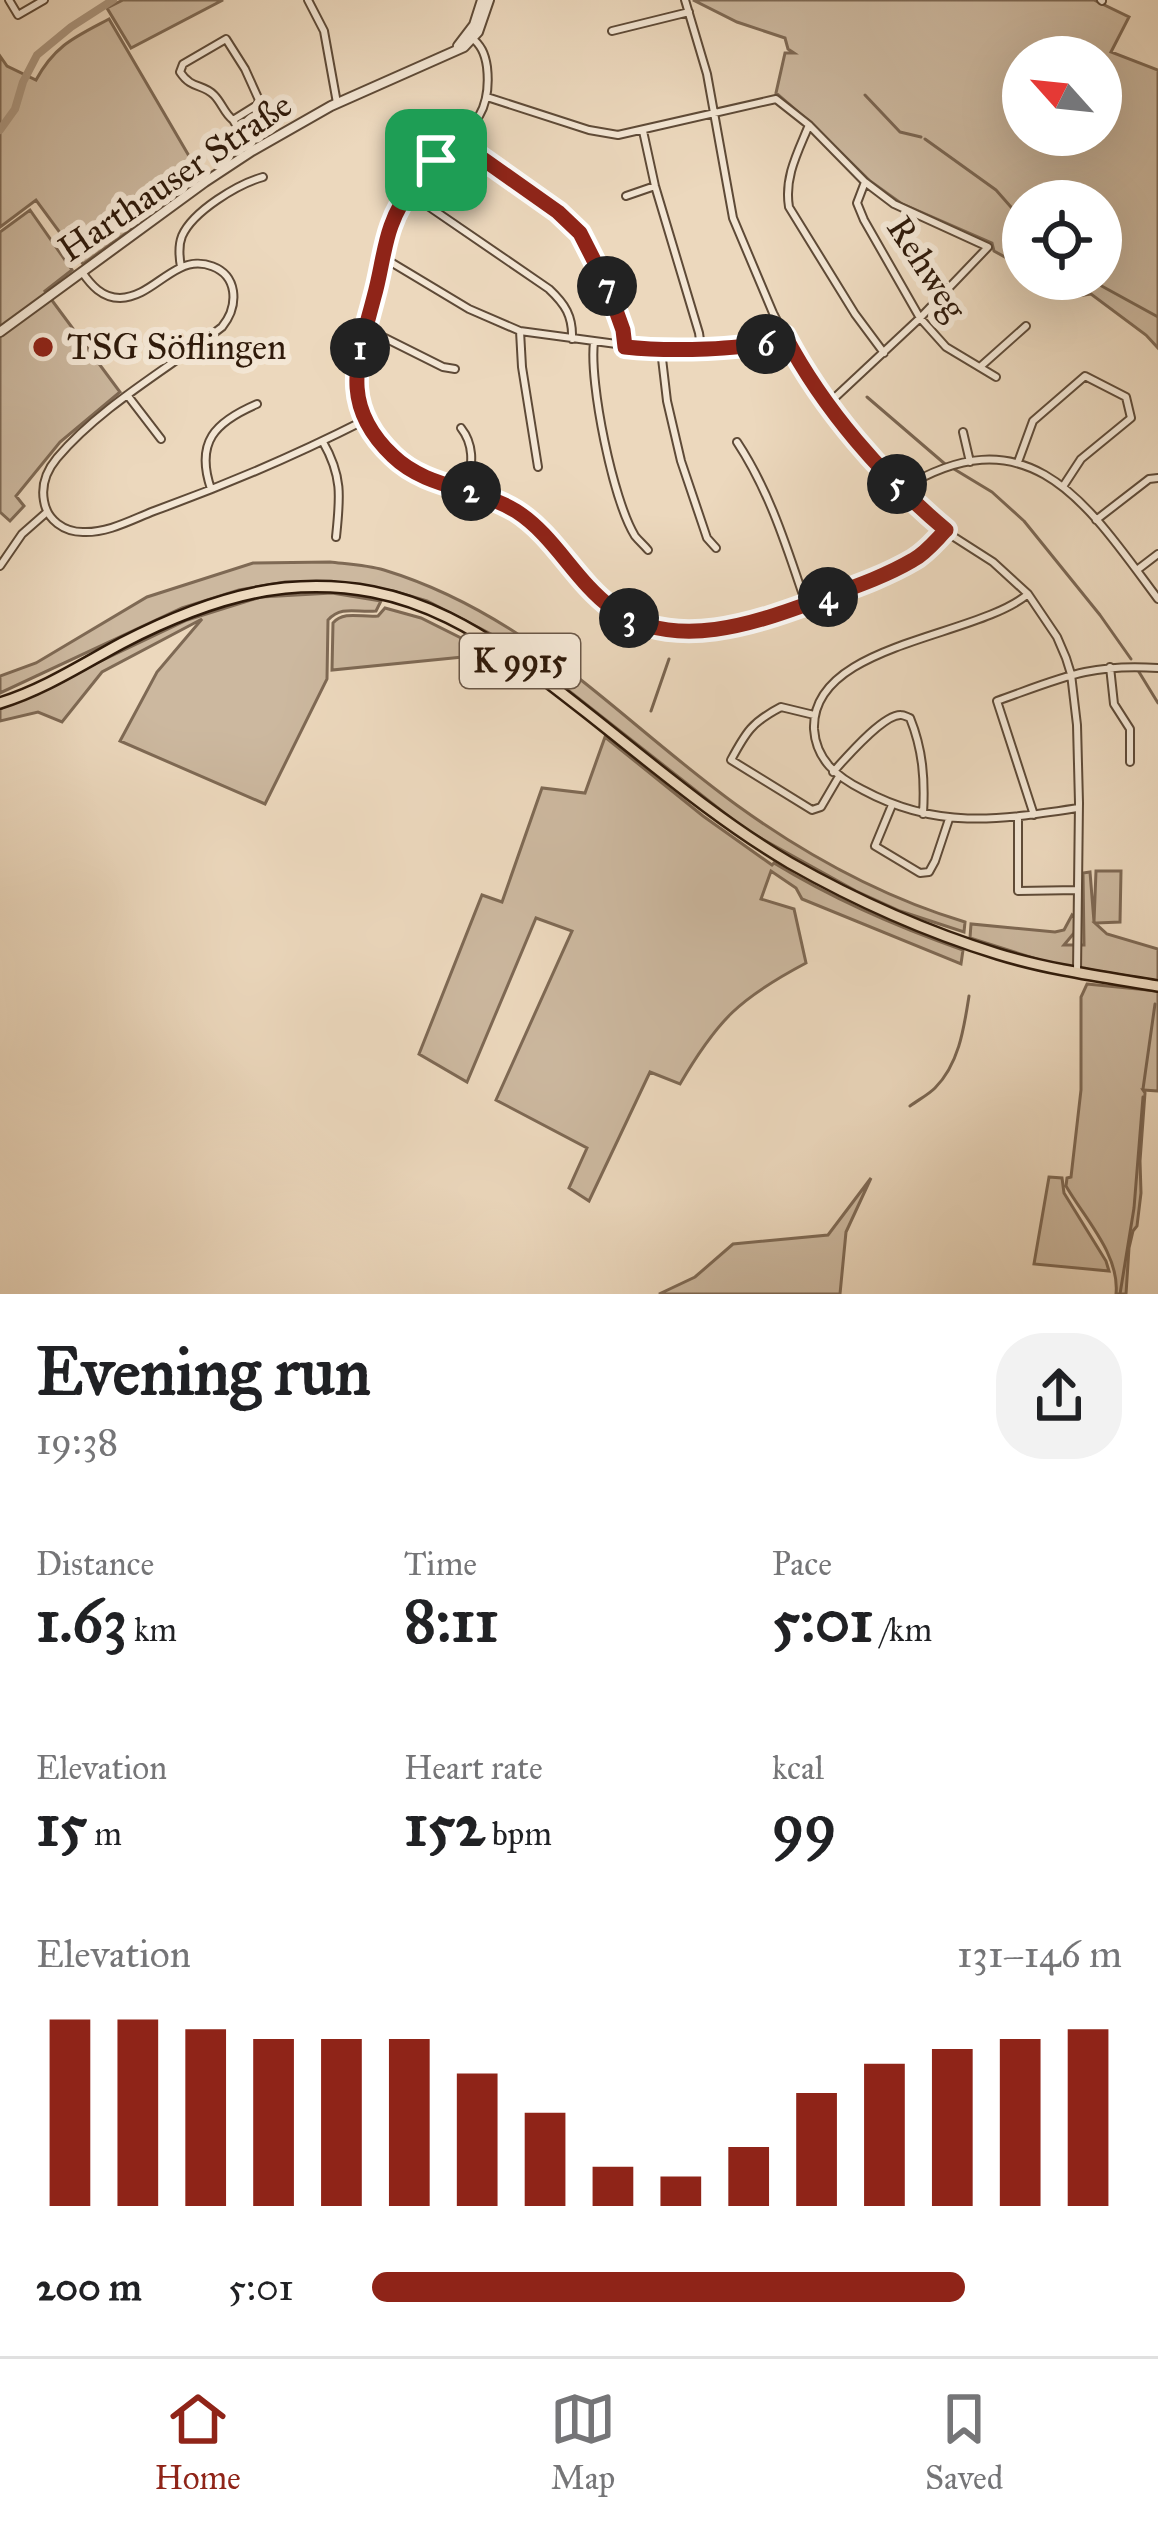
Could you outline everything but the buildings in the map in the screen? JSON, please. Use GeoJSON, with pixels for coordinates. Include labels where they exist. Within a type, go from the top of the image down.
{"type":"FeatureCollection","features":[{"type":"Feature","properties":{"kind":"main road","name":"K 9915"},"geometry":{"type":"LineString","coordinates":[[0,703],[147,631],[239,596],[326,586],[388,596],[441,614],[501,646],[743,834],[866,901],[995,953],[1158,986]]}},
{"type":"Feature","properties":{"kind":"street"},"geometry":{"type":"LineString","coordinates":[[9,0],[18,15],[44,0]]}},
{"type":"Feature","properties":{"kind":"street"},"geometry":{"type":"LineString","coordinates":[[308,0],[324,31],[337,104]]}},
{"type":"Feature","properties":{"kind":"street"},"geometry":{"type":"LineString","coordinates":[[486,0],[478,32],[470,36],[486,59],[488,97],[459,142],[436,160],[409,193],[391,226],[365,328],[356,375],[365,420],[380,443],[412,472],[517,512],[545,535],[610,607],[647,626],[726,629],[779,616],[913,560],[944,529]]}},
{"type":"Feature","properties":{"kind":"street"},"geometry":{"type":"LineString","coordinates":[[685,0],[707,74],[740,240],[800,365],[902,489],[944,529],[1028,593],[1057,637],[1071,674],[1077,725],[1077,973]]}},
{"type":"Feature","properties":{"kind":"street"},"geometry":{"type":"LineString","coordinates":[[612,31],[689,12]]}},
{"type":"Feature","properties":{"kind":"street","name":"Harthauser Straße"},"geometry":{"type":"LineString","coordinates":[[0,332],[252,151],[337,104],[464,47],[470,36]]}},
{"type":"Feature","properties":{"kind":"street"},"geometry":{"type":"LineString","coordinates":[[232,120],[259,100],[226,39],[183,64],[180,72],[188,84],[214,94],[252,151]]}},
{"type":"Feature","properties":{"kind":"street"},"geometry":{"type":"LineString","coordinates":[[488,97],[618,135],[776,99],[894,204],[988,247],[828,404]]}},
{"type":"Feature","properties":{"kind":"street"},"geometry":{"type":"LineString","coordinates":[[809,125],[789,176],[789,207],[884,353]]}},
{"type":"Feature","properties":{"kind":"street"},"geometry":{"type":"LineString","coordinates":[[643,130],[701,347]]}},
{"type":"Feature","properties":{"kind":"street"},"geometry":{"type":"LineString","coordinates":[[459,142],[544,201],[580,233],[608,288],[625,347]]}},
{"type":"Feature","properties":{"kind":"street"},"geometry":{"type":"LineString","coordinates":[[181,267],[180,244],[190,225],[214,202],[263,177]]}},
{"type":"Feature","properties":{"kind":"street","name":"Rehweg"},"geometry":{"type":"LineString","coordinates":[[865,182],[857,203],[920,318],[946,347],[996,377]]}},
{"type":"Feature","properties":{"kind":"street"},"geometry":{"type":"LineString","coordinates":[[626,196],[655,186]]}},
{"type":"Feature","properties":{"kind":"street"},"geometry":{"type":"LineString","coordinates":[[409,193],[549,289],[571,316],[572,339]]}},
{"type":"Feature","properties":{"kind":"street"},"geometry":{"type":"LineString","coordinates":[[384,258],[469,310],[520,331],[661,350],[758,345],[785,336]]}},
{"type":"Feature","properties":{"kind":"street"},"geometry":{"type":"LineString","coordinates":[[82,272],[98,291],[119,298],[137,294],[181,267],[207,264],[226,274],[233,292],[232,312],[222,327],[75,440],[50,467],[43,490],[47,512],[66,529],[82,532],[120,525],[238,480],[365,420]]}},
{"type":"Feature","properties":{"kind":"street","name":"Rehweg"},"geometry":{"type":"LineString","coordinates":[[980,367],[1026,326]]}},
{"type":"Feature","properties":{"kind":"street"},"geometry":{"type":"LineString","coordinates":[[365,328],[443,368],[455,369]]}},
{"type":"Feature","properties":{"kind":"street"},"geometry":{"type":"LineString","coordinates":[[520,331],[521,368],[538,467]]}},
{"type":"Feature","properties":{"kind":"street"},"geometry":{"type":"LineString","coordinates":[[594,342],[605,442],[615,483],[635,535],[648,550]]}},
{"type":"Feature","properties":{"kind":"street"},"geometry":{"type":"LineString","coordinates":[[661,350],[681,461],[707,538],[716,548]]}},
{"type":"Feature","properties":{"kind":"street"},"geometry":{"type":"LineString","coordinates":[[1018,462],[1033,421],[1085,376],[1126,398],[1132,418],[1081,459],[1064,484]]}},
{"type":"Feature","properties":{"kind":"street"},"geometry":{"type":"LineString","coordinates":[[128,397],[161,439]]}},
{"type":"Feature","properties":{"kind":"street"},"geometry":{"type":"LineString","coordinates":[[212,489],[204,467],[205,448],[215,430],[232,415],[257,404]]}},
{"type":"Feature","properties":{"kind":"street"},"geometry":{"type":"LineString","coordinates":[[461,428],[472,455],[468,490]]}},
{"type":"Feature","properties":{"kind":"street"},"geometry":{"type":"LineString","coordinates":[[963,432],[970,462]]}},
{"type":"Feature","properties":{"kind":"street"},"geometry":{"type":"LineString","coordinates":[[323,442],[335,463],[340,488],[336,538]]}},
{"type":"Feature","properties":{"kind":"street"},"geometry":{"type":"LineString","coordinates":[[737,442],[776,514],[806,604]]}},
{"type":"Feature","properties":{"kind":"street"},"geometry":{"type":"LineString","coordinates":[[902,489],[922,477],[970,462],[1018,462],[1064,484],[1158,599]]}},
{"type":"Feature","properties":{"kind":"street"},"geometry":{"type":"LineString","coordinates":[[1096,520],[1149,479],[1158,478]]}},
{"type":"Feature","properties":{"kind":"street"},"geometry":{"type":"LineString","coordinates":[[0,566],[22,534],[47,512]]}},
{"type":"Feature","properties":{"kind":"street"},"geometry":{"type":"LineString","coordinates":[[1137,571],[1158,554]]}},
{"type":"Feature","properties":{"kind":"street"},"geometry":{"type":"LineString","coordinates":[[1028,593],[1006,609],[879,654],[843,674],[825,692],[814,715],[815,739],[836,774],[892,805],[923,814],[949,819],[1018,817],[1079,808]]}},
{"type":"Feature","properties":{"kind":"street"},"geometry":{"type":"LineString","coordinates":[[1110,667],[1114,704],[1130,729],[1130,762]]}},
{"type":"Feature","properties":{"kind":"street"},"geometry":{"type":"LineString","coordinates":[[1034,815],[997,700],[1071,674],[1110,667],[1158,668]]}},
{"type":"Feature","properties":{"kind":"street"},"geometry":{"type":"LineString","coordinates":[[814,715],[781,707],[758,719],[731,760],[812,810],[820,807],[836,774],[868,735],[901,715],[910,718],[923,763],[923,814]]}},
{"type":"Feature","properties":{"kind":"street"},"geometry":{"type":"LineString","coordinates":[[892,805],[875,846],[920,873],[929,872],[935,862],[949,819]]}},
{"type":"Feature","properties":{"kind":"street"},"geometry":{"type":"LineString","coordinates":[[1018,817],[1018,891],[1078,890]]}},
{"type":"Feature","properties":{"kind":"shaded area"},"geometry":{"type":"Polygon","coordinates":[[[123,0],[223,0],[131,48],[107,8],[123,0]]]}},
{"type":"Feature","properties":{"kind":"shaded area"},"geometry":{"type":"Polygon","coordinates":[[[693,0],[1094,0],[1129,17],[1119,36],[1002,36],[1002,156],[1122,156],[1122,56],[1158,70],[1158,348],[1099,300],[1122,300],[1122,180],[1002,180],[1002,255],[992,243],[902,204],[870,181],[776,93],[785,53],[794,53],[785,38],[693,0]]]}},
{"type":"Feature","properties":{"kind":"shaded area"},"geometry":{"type":"Polygon","coordinates":[[[109,19],[200,180],[83,264],[36,200],[0,227],[0,56],[7,66],[36,80],[58,50],[109,19]]]}},
{"type":"Feature","properties":{"kind":"shaded area","name":"TSG Söflingen"},"geometry":{"type":"Polygon","coordinates":[[[30,210],[72,270],[45,291],[120,392],[60,442],[16,496],[24,506],[10,521],[0,512],[0,232],[30,210]]]}},
{"type":"Feature","properties":{"kind":"shaded area"},"geometry":{"type":"Polygon","coordinates":[[[330,562],[384,570],[485,614],[572,673],[764,824],[876,888],[965,922],[964,932],[856,891],[746,830],[491,634],[427,601],[393,591],[334,582],[285,582],[239,590],[182,608],[0,693],[0,676],[36,663],[147,597],[253,563],[330,562]]]}},
{"type":"Feature","properties":{"kind":"shaded area"},"geometry":{"type":"Polygon","coordinates":[[[332,593],[381,601],[376,611],[344,611],[328,620],[327,679],[265,804],[120,741],[157,672],[202,619],[102,672],[62,722],[38,712],[0,721],[0,709],[187,620],[261,597],[332,593]]]}},
{"type":"Feature","properties":{"kind":"shaded area"},"geometry":{"type":"Polygon","coordinates":[[[385,608],[421,618],[493,654],[332,670],[333,623],[348,616],[378,616],[385,608]]]}},
{"type":"Feature","properties":{"kind":"shaded area"},"geometry":{"type":"Polygon","coordinates":[[[605,737],[772,865],[866,911],[963,950],[961,964],[802,899],[796,888],[771,871],[761,899],[794,909],[806,963],[732,1012],[680,1084],[650,1072],[589,1201],[569,1188],[587,1148],[496,1100],[572,931],[536,918],[467,1082],[419,1054],[482,895],[502,902],[542,788],[585,793],[605,737]]]}},
{"type":"Feature","properties":{"kind":"shaded area"},"geometry":{"type":"Polygon","coordinates":[[[1096,871],[1121,871],[1120,922],[1095,923],[1107,934],[1158,949],[1158,981],[1049,963],[970,938],[971,924],[1055,932],[1064,930],[1072,915],[1074,933],[1064,945],[1084,945],[1083,873],[1090,872],[1094,922],[1096,871]]]}},
{"type":"Feature","properties":{"kind":"shaded area"},"geometry":{"type":"Polygon","coordinates":[[[1087,984],[1158,991],[1158,1091],[1143,1090],[1141,1193],[1129,1248],[1126,1294],[1116,1294],[1107,1251],[1066,1186],[1081,1090],[1081,997],[1087,984]]]}},
{"type":"Feature","properties":{"kind":"shaded area"},"geometry":{"type":"Polygon","coordinates":[[[1049,1177],[1062,1178],[1064,1193],[1109,1271],[1034,1264],[1049,1177]]]}},
{"type":"Feature","properties":{"kind":"shaded area"},"geometry":{"type":"Polygon","coordinates":[[[871,1178],[846,1232],[840,1294],[659,1294],[695,1277],[733,1244],[828,1235],[871,1178]]]}},
{"type":"Feature","properties":{"kind":"waterway"},"geometry":{"type":"LineString","coordinates":[[0,130],[15,109],[37,55],[113,0]]}},
{"type":"Feature","properties":{"kind":"waterway"},"geometry":{"type":"LineString","coordinates":[[865,95],[900,132],[921,137]]}},
{"type":"Feature","properties":{"kind":"waterway"},"geometry":{"type":"LineString","coordinates":[[925,139],[1002,197]]}},
{"type":"Feature","properties":{"kind":"waterway"},"geometry":{"type":"LineString","coordinates":[[1122,297],[1158,317]]}},
{"type":"Feature","properties":{"kind":"waterway"},"geometry":{"type":"LineString","coordinates":[[867,397],[945,464]]}},
{"type":"Feature","properties":{"kind":"waterway"},"geometry":{"type":"LineString","coordinates":[[954,469],[992,492],[1024,521],[1131,659]]}},
{"type":"Feature","properties":{"kind":"waterway"},"geometry":{"type":"LineString","coordinates":[[651,711],[669,659]]}},
{"type":"Feature","properties":{"kind":"waterway"},"geometry":{"type":"LineString","coordinates":[[1139,672],[1158,703]]}},
{"type":"Feature","properties":{"kind":"waterway"},"geometry":{"type":"LineString","coordinates":[[910,1106],[935,1088],[950,1068],[969,996]]}},
{"type":"Feature","properties":{"kind":"waterway"},"geometry":{"type":"LineString","coordinates":[[1143,1089],[1155,1004]]}},
{"type":"Feature","properties":{"kind":"waterway"},"geometry":{"type":"LineString","coordinates":[[1120,1294],[1134,1208],[1143,1097]]}},
{"type":"Feature","properties":{"kind":"place","name":"TSG Söflingen"},"geometry":{"type":"Point","coordinates":[43,347]}},
{"type":"Feature","properties":{"kind":"route"},"geometry":{"type":"LineString","coordinates":[[459,142],[580,233],[608,288],[625,347],[752,346],[785,336],[813,384],[856,439],[946,530],[913,560],[779,616],[726,629],[672,629],[647,626],[610,607],[545,535],[517,512],[412,472],[380,443],[365,420],[357,391],[357,358],[391,226],[409,193],[436,160],[459,142]]}}]}
